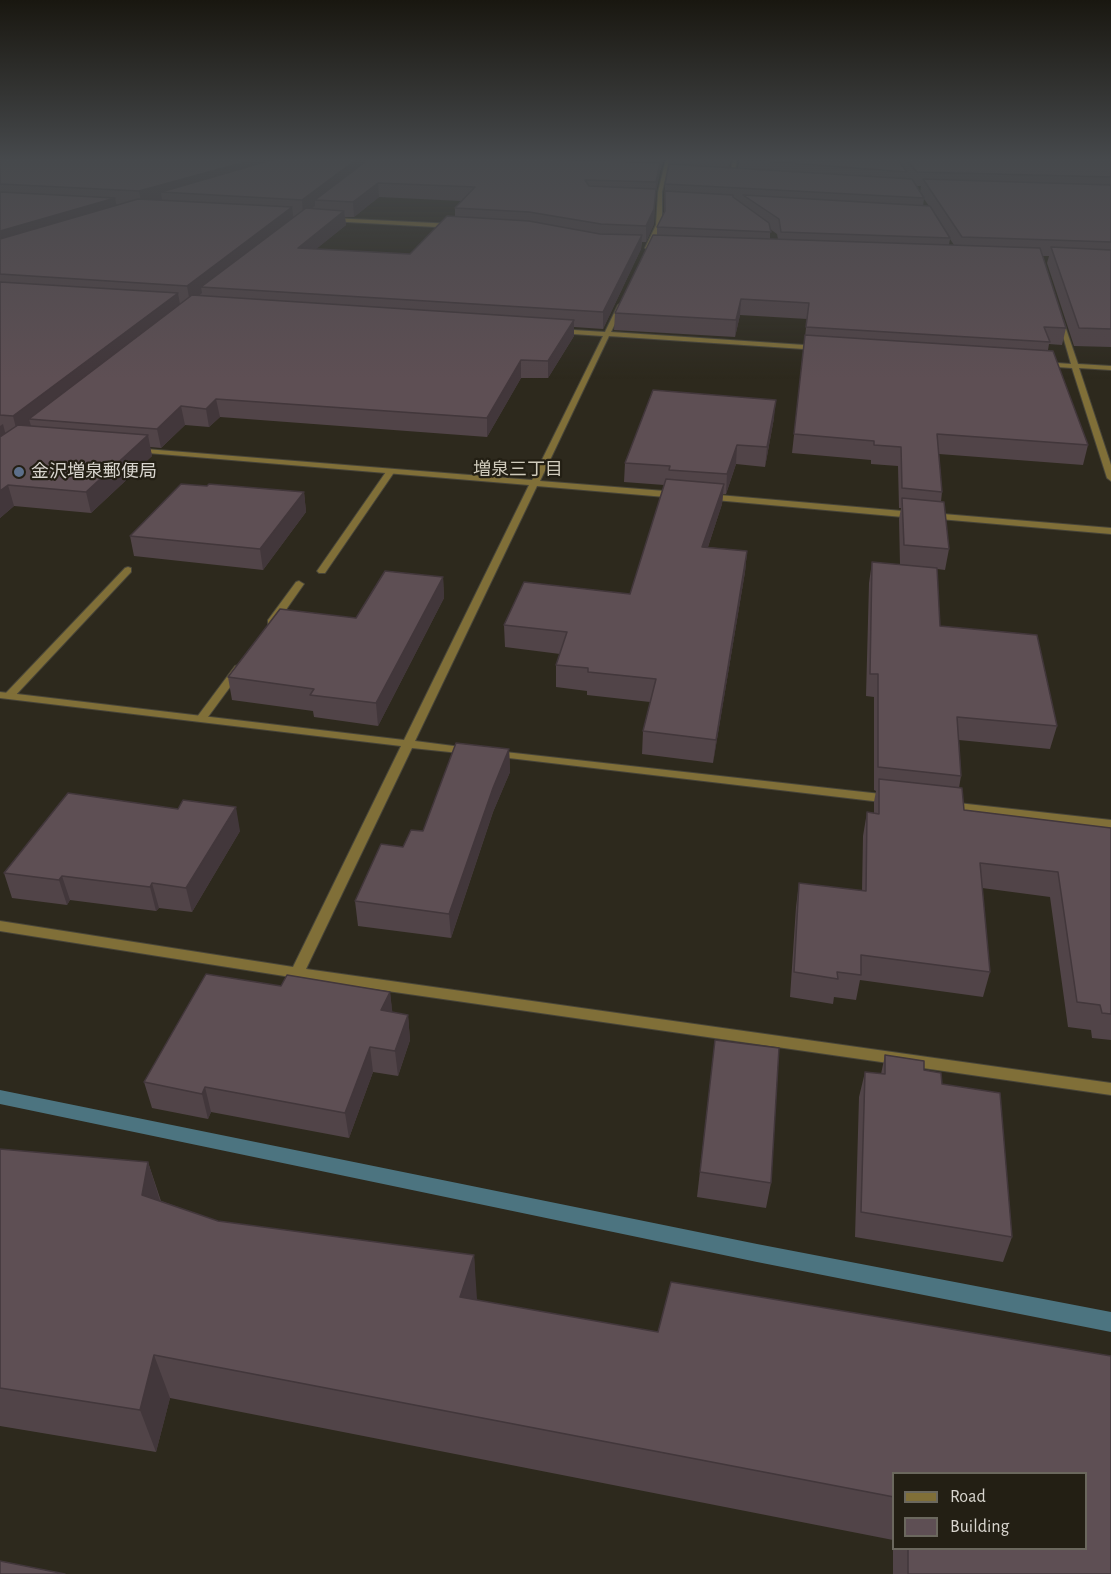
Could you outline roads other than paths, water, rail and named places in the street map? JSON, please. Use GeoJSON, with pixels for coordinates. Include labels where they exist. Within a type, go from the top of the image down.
{"type":"FeatureCollection","features":[{"type":"Feature","properties":{"kind":"street"},"geometry":{"type":"LineString","coordinates":[[645,254],[656,232]]}},
{"type":"Feature","properties":{"kind":"street"},"geometry":{"type":"LineString","coordinates":[[640,245],[661,245]]}},
{"type":"Feature","properties":{"kind":"street"},"geometry":{"type":"LineString","coordinates":[[297,973],[410,744],[622,302]]}},
{"type":"Feature","properties":{"kind":"street"},"geometry":{"type":"LineString","coordinates":[[1058,315],[1111,478]]}},
{"type":"Feature","properties":{"kind":"street"},"geometry":{"type":"LineString","coordinates":[[548,330],[829,349]]}},
{"type":"Feature","properties":{"kind":"street"},"geometry":{"type":"LineString","coordinates":[[1040,363],[1111,368]]}},
{"type":"Feature","properties":{"kind":"street"},"geometry":{"type":"LineString","coordinates":[[129,449],[688,496]]}},
{"type":"Feature","properties":{"kind":"street"},"geometry":{"type":"LineString","coordinates":[[322,571],[391,471]]}},
{"type":"Feature","properties":{"kind":"street"},"geometry":{"type":"LineString","coordinates":[[700,497],[1111,531]]}},
{"type":"Feature","properties":{"kind":"street"},"geometry":{"type":"LineString","coordinates":[[5,696],[128,570]]}},
{"type":"Feature","properties":{"kind":"street"},"geometry":{"type":"LineString","coordinates":[[264,633],[300,584]]}},
{"type":"Feature","properties":{"kind":"street"},"geometry":{"type":"LineString","coordinates":[[201,719],[243,662]]}},
{"type":"Feature","properties":{"kind":"street"},"geometry":{"type":"LineString","coordinates":[[5,696],[909,801]]}},
{"type":"Feature","properties":{"kind":"street"},"geometry":{"type":"LineString","coordinates":[[932,804],[1111,824]]}},
{"type":"Feature","properties":{"kind":"street"},"geometry":{"type":"LineString","coordinates":[[0,926],[297,973],[1111,1089]]}},
{"type":"Feature","properties":{"kind":"waterway"},"geometry":{"type":"LineString","coordinates":[[0,1097],[757,1253],[1111,1322]]}},
{"type":"Feature","properties":{"kind":"place","name":"金沢増泉郵便局"},"geometry":{"type":"Point","coordinates":[19,472]}},
{"type":"Feature","properties":{"kind":"district","name":"増泉三丁目"},"geometry":{"type":"Point","coordinates":[518,470]}}]}
